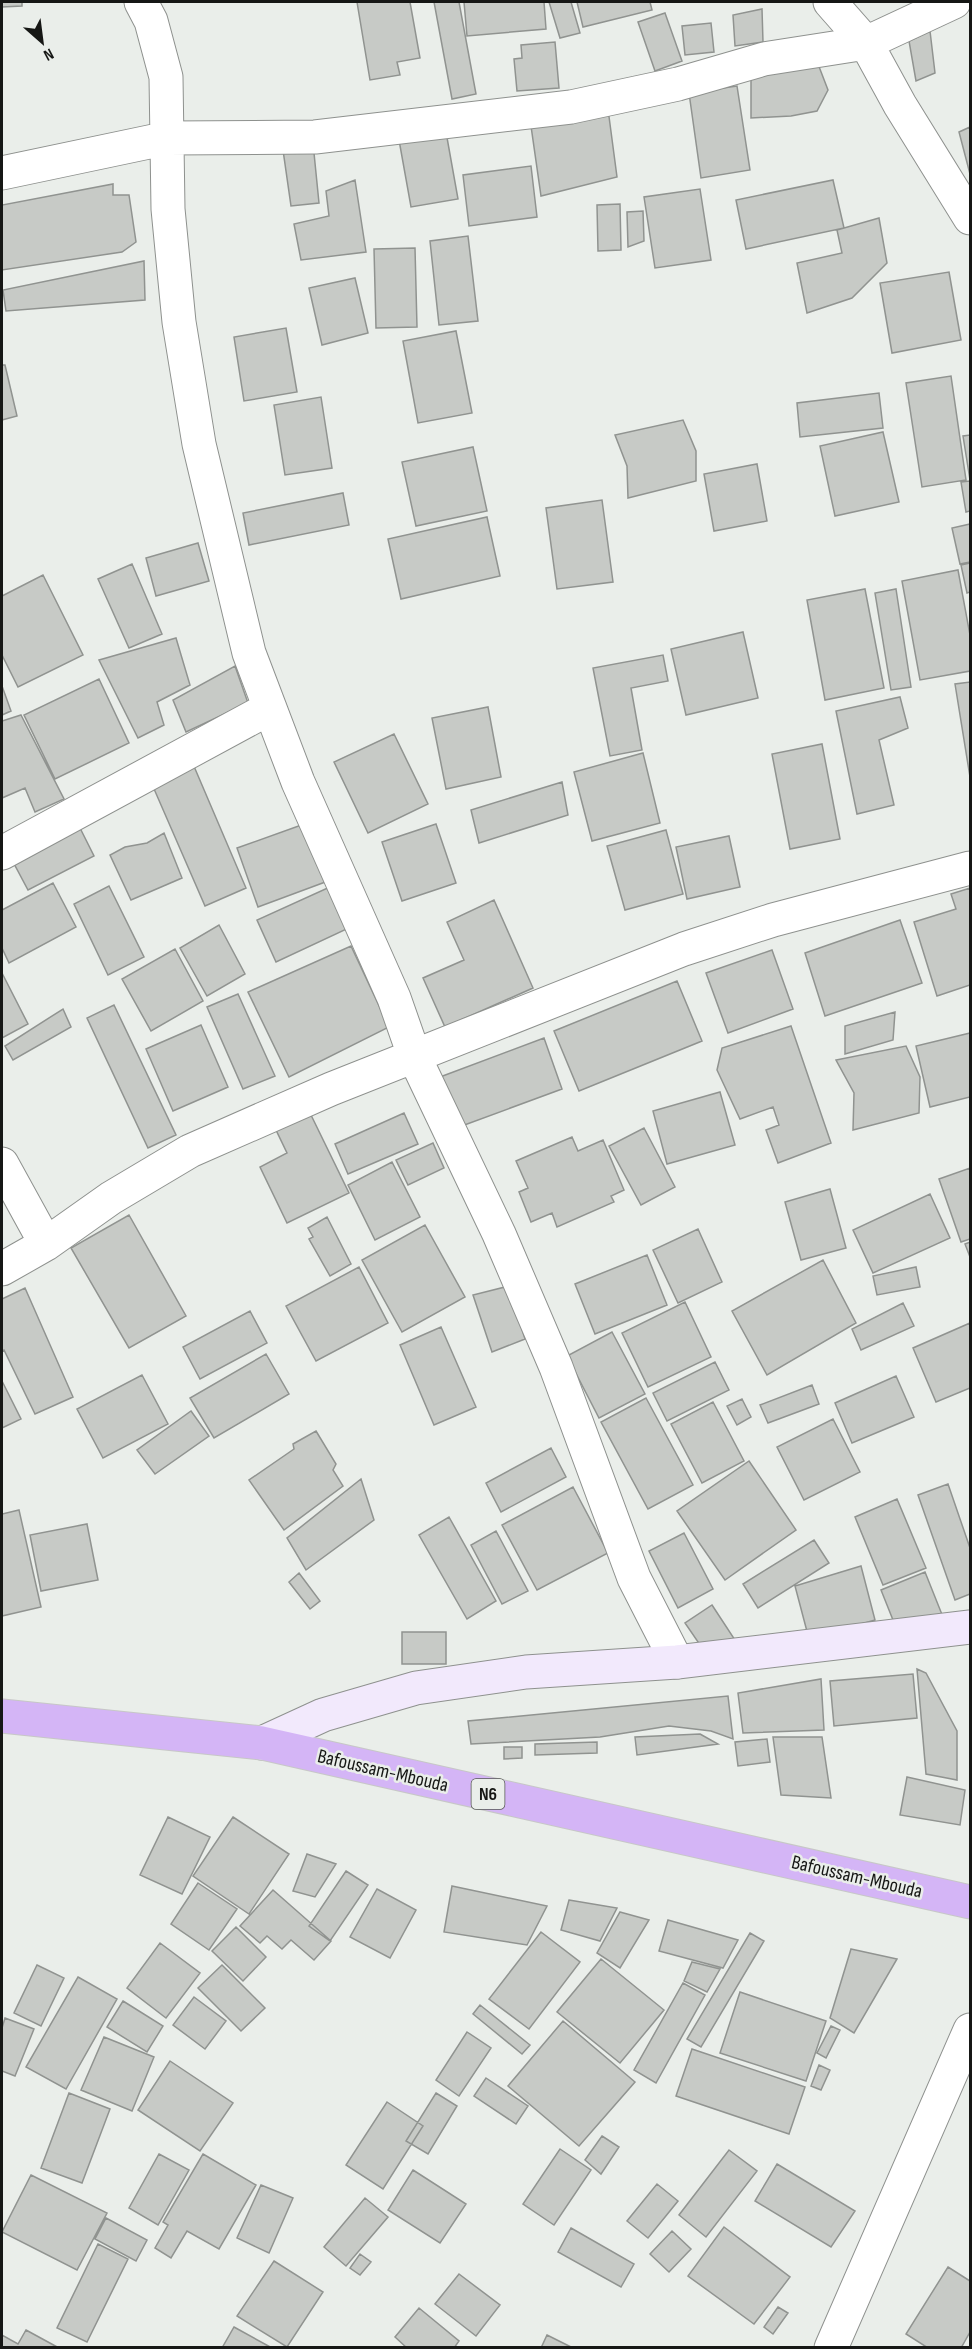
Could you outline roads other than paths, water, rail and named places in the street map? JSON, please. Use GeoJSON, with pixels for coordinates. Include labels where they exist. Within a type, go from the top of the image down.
{"type":"FeatureCollection","features":[{"type":"Feature","properties":{"kind":"highway","name":"Bafoussam-Mbouda"},"geometry":{"type":"LineString","coordinates":[[2,1716],[262,1743],[970,1902]]}},
{"type":"Feature","properties":{"kind":"street"},"geometry":{"type":"LineString","coordinates":[[141,2],[151,21],[166,77],[168,209],[179,322],[199,444],[249,653],[303,793],[394,998],[415,1058],[499,1234],[556,1367],[634,1578],[677,1662]]}},
{"type":"Feature","properties":{"kind":"street"},"geometry":{"type":"LineString","coordinates":[[830,2],[866,43],[900,105],[970,218]]}},
{"type":"Feature","properties":{"kind":"street"},"geometry":{"type":"LineString","coordinates":[[2,173],[168,138],[315,137],[571,107],[678,84],[764,59],[866,43],[954,2]]}},
{"type":"Feature","properties":{"kind":"street"},"geometry":{"type":"LineString","coordinates":[[2,853],[270,708]]}},
{"type":"Feature","properties":{"kind":"street"},"geometry":{"type":"LineString","coordinates":[[2,1269],[46,1244],[111,1198],[190,1151],[331,1089],[415,1058],[684,949],[783,917],[970,868]]}},
{"type":"Feature","properties":{"kind":"street"},"geometry":{"type":"LineString","coordinates":[[2,1164],[46,1244]]}},
{"type":"Feature","properties":{"kind":"street"},"geometry":{"type":"LineString","coordinates":[[262,1743],[323,1715],[416,1688],[526,1672],[677,1662],[970,1627]]}},
{"type":"Feature","properties":{"kind":"street"},"geometry":{"type":"LineString","coordinates":[[831,2348],[970,2030]]}}]}
